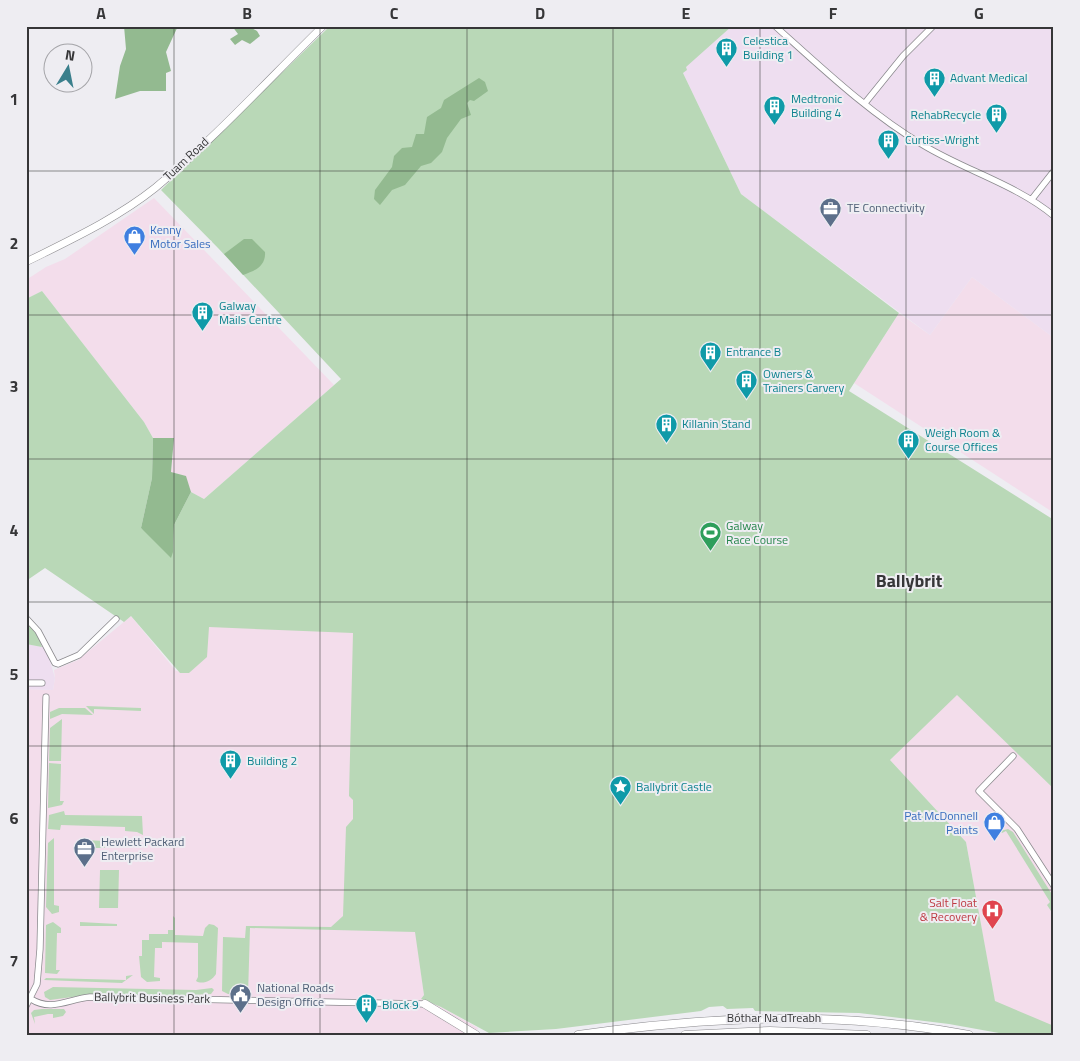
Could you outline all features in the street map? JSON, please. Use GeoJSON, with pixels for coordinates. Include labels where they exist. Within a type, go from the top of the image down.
{"type":"FeatureCollection","features":[{"type":"Feature","properties":{"kind":"highway"},"geometry":{"type":"LineString","coordinates":[[425,1004],[476,1035]]}},
{"type":"Feature","properties":{"kind":"highway","name":"Bóthar Na dTreabh"},"geometry":{"type":"LineString","coordinates":[[578,1035],[673,1022],[759,1017],[882,1022],[969,1035]]}},
{"type":"Feature","properties":{"kind":"highway","name":"Bóthar Na dTreabh"},"geometry":{"type":"LineString","coordinates":[[685,1035],[784,1031],[868,1035]]}},
{"type":"Feature","properties":{"kind":"main road","name":"Tuam Road"},"geometry":{"type":"LineString","coordinates":[[26,262],[82,236],[153,189],[323,26]]}},
{"type":"Feature","properties":{"kind":"street"},"geometry":{"type":"LineString","coordinates":[[775,26],[865,103],[904,132],[934,152],[1032,199],[1054,216]]}},
{"type":"Feature","properties":{"kind":"street"},"geometry":{"type":"LineString","coordinates":[[865,103],[903,56],[933,26]]}},
{"type":"Feature","properties":{"kind":"street"},"geometry":{"type":"LineString","coordinates":[[1032,199],[1054,171]]}},
{"type":"Feature","properties":{"kind":"street"},"geometry":{"type":"LineString","coordinates":[[26,618],[38,630],[55,663],[58,664],[79,654],[116,619]]}},
{"type":"Feature","properties":{"kind":"street"},"geometry":{"type":"LineString","coordinates":[[26,683],[42,683]]}},
{"type":"Feature","properties":{"kind":"street"},"geometry":{"type":"LineString","coordinates":[[26,1006],[31,999],[38,979],[40,949],[46,697]]}},
{"type":"Feature","properties":{"kind":"street"},"geometry":{"type":"LineString","coordinates":[[1013,756],[980,791],[1017,829],[1054,886]]}},
{"type":"Feature","properties":{"kind":"street","name":"Ballybrit Business Park"},"geometry":{"type":"LineString","coordinates":[[31,999],[37,1003],[55,1006],[90,997],[425,1004]]}},
{"type":"Feature","properties":{"kind":"shaded area"},"geometry":{"type":"Polygon","coordinates":[[[732,26],[1054,26],[1054,338],[972,277],[930,335],[741,194],[683,73],[687,70],[685,67],[732,26]]]}},
{"type":"Feature","properties":{"kind":"shaded area"},"geometry":{"type":"Polygon","coordinates":[[[154,198],[334,385],[204,499],[191,492],[185,476],[171,472],[174,438],[153,438],[144,422],[42,291],[26,299],[26,280],[46,267],[65,259],[154,198]]]}},
{"type":"Feature","properties":{"kind":"shaded area"},"geometry":{"type":"Polygon","coordinates":[[[972,277],[1054,338],[1054,513],[854,383],[899,313],[930,335],[972,277]]]}},
{"type":"Feature","properties":{"kind":"shaded area"},"geometry":{"type":"Polygon","coordinates":[[[364,533],[424,995],[421,999],[441,1007],[478,1028],[474,1035],[26,1035],[26,689],[53,690],[54,670],[78,660],[131,616],[176,671],[189,673],[207,654],[184,625],[364,533]]]}},
{"type":"Feature","properties":{"kind":"shaded area"},"geometry":{"type":"Polygon","coordinates":[[[26,644],[43,647],[47,651],[55,678],[53,690],[26,689],[26,644]]]}},
{"type":"Feature","properties":{"kind":"shaded area"},"geometry":{"type":"Polygon","coordinates":[[[957,694],[1054,789],[1054,1035],[1010,1035],[997,1014],[966,842],[890,760],[957,694]]]}},
{"type":"Feature","properties":{"kind":"green space"},"geometry":{"type":"Polygon","coordinates":[[[124,26],[178,26],[166,52],[171,71],[166,73],[166,91],[140,91],[115,99],[120,66],[126,49],[124,26]]]}},
{"type":"Feature","properties":{"kind":"green space"},"geometry":{"type":"Polygon","coordinates":[[[232,26],[248,26],[257,31],[260,36],[250,44],[242,40],[235,45],[230,39],[238,34],[232,26]]]}},
{"type":"Feature","properties":{"kind":"green space","name":"Galway Race Course"},"geometry":{"type":"Polygon","coordinates":[[[330,26],[732,26],[686,67],[687,70],[683,73],[741,194],[899,313],[849,391],[1054,520],[1054,789],[957,695],[890,760],[966,842],[995,1001],[1054,1026],[1054,1035],[1010,1035],[949,1024],[859,1013],[755,1011],[753,1008],[727,1009],[723,1006],[709,1007],[701,1011],[556,1029],[489,1033],[441,1007],[421,999],[424,995],[415,932],[250,928],[248,995],[228,994],[222,991],[223,937],[245,938],[246,926],[331,927],[343,916],[346,827],[353,819],[353,800],[349,796],[353,633],[209,627],[207,657],[189,673],[180,673],[131,616],[124,622],[45,568],[26,581],[26,299],[42,291],[144,422],[153,438],[152,478],[141,528],[173,552],[174,525],[191,492],[204,499],[341,379],[161,190],[330,26]]]}},
{"type":"Feature","properties":{"kind":"green space"},"geometry":{"type":"Polygon","coordinates":[[[479,78],[485,82],[488,91],[474,101],[470,100],[467,103],[471,115],[461,119],[447,138],[442,152],[431,163],[421,166],[405,185],[392,190],[380,205],[374,199],[375,190],[392,167],[394,156],[402,148],[412,147],[416,134],[424,134],[427,117],[441,108],[444,100],[479,78]]]}},
{"type":"Feature","properties":{"kind":"green space"},"geometry":{"type":"Polygon","coordinates":[[[244,239],[252,239],[265,252],[265,257],[259,267],[243,275],[224,254],[244,239]]]}},
{"type":"Feature","properties":{"kind":"green space"},"geometry":{"type":"Polygon","coordinates":[[[153,438],[174,438],[171,472],[186,476],[191,492],[174,525],[171,558],[141,528],[152,478],[153,438]]]}},
{"type":"Feature","properties":{"kind":"green space"},"geometry":{"type":"Polygon","coordinates":[[[26,621],[37,632],[42,647],[26,644],[26,621]]]}},
{"type":"Feature","properties":{"kind":"green space"},"geometry":{"type":"Polygon","coordinates":[[[86,706],[141,708],[141,711],[94,709],[94,714],[86,706]]]}},
{"type":"Feature","properties":{"kind":"green space"},"geometry":{"type":"Polygon","coordinates":[[[59,708],[85,708],[93,715],[62,714],[50,719],[50,712],[59,708]]]}},
{"type":"Feature","properties":{"kind":"green space"},"geometry":{"type":"Polygon","coordinates":[[[62,719],[61,761],[49,761],[50,728],[62,719]]]}},
{"type":"Feature","properties":{"kind":"green space"},"geometry":{"type":"Polygon","coordinates":[[[49,763],[61,764],[60,801],[64,801],[62,805],[48,808],[49,763]]]}},
{"type":"Feature","properties":{"kind":"green space"},"geometry":{"type":"Polygon","coordinates":[[[64,811],[65,815],[142,816],[143,835],[137,832],[125,831],[125,827],[61,825],[60,830],[48,829],[49,815],[64,811]]]}},
{"type":"Feature","properties":{"kind":"green space"},"geometry":{"type":"Polygon","coordinates":[[[1008,829],[1013,832],[1053,896],[1051,911],[1047,905],[1050,902],[1006,831],[1002,833],[1000,831],[1008,829]]]}},
{"type":"Feature","properties":{"kind":"green space"},"geometry":{"type":"Polygon","coordinates":[[[54,838],[54,905],[59,906],[59,912],[52,914],[46,907],[48,843],[54,838]]]}},
{"type":"Feature","properties":{"kind":"green space"},"geometry":{"type":"Polygon","coordinates":[[[85,840],[105,841],[105,848],[91,848],[91,844],[84,844],[85,840]]]}},
{"type":"Feature","properties":{"kind":"green space"},"geometry":{"type":"Polygon","coordinates":[[[100,870],[119,870],[118,908],[99,908],[100,870]]]}},
{"type":"Feature","properties":{"kind":"green space"},"geometry":{"type":"Polygon","coordinates":[[[173,916],[175,918],[175,935],[203,936],[205,928],[209,924],[218,928],[216,974],[209,980],[201,983],[196,981],[198,977],[198,943],[162,942],[162,948],[155,948],[154,977],[160,978],[160,981],[147,982],[141,977],[139,956],[142,956],[142,940],[149,940],[149,934],[168,934],[168,930],[173,930],[173,916]]]}},
{"type":"Feature","properties":{"kind":"green space"},"geometry":{"type":"Polygon","coordinates":[[[53,922],[61,928],[61,933],[57,933],[56,970],[60,970],[57,974],[45,973],[46,925],[53,922]]]}},
{"type":"Feature","properties":{"kind":"green space"},"geometry":{"type":"Polygon","coordinates":[[[80,922],[117,924],[117,926],[80,926],[80,922]]]}},
{"type":"Feature","properties":{"kind":"green space"},"geometry":{"type":"Polygon","coordinates":[[[133,975],[122,983],[44,980],[46,978],[126,980],[126,976],[133,975]]]}},
{"type":"Feature","properties":{"kind":"green space"},"geometry":{"type":"Polygon","coordinates":[[[53,987],[196,990],[212,988],[214,990],[211,994],[170,996],[95,994],[50,1000],[45,997],[44,992],[53,987]]]}},
{"type":"Feature","properties":{"kind":"green space"},"geometry":{"type":"Polygon","coordinates":[[[64,1009],[66,1012],[63,1016],[53,1018],[53,1014],[34,1017],[35,1024],[31,1013],[34,1010],[64,1009]]]}},
{"type":"Feature","properties":{"kind":"place","name":"Celestica Building 1"},"geometry":{"type":"Point","coordinates":[727,67]}},
{"type":"Feature","properties":{"kind":"place","name":"Advant Medical"},"geometry":{"type":"Point","coordinates":[934,97]}},
{"type":"Feature","properties":{"kind":"place","name":"Medtronic Building 4"},"geometry":{"type":"Point","coordinates":[775,125]}},
{"type":"Feature","properties":{"kind":"place","name":"RehabRecycle"},"geometry":{"type":"Point","coordinates":[997,134]}},
{"type":"Feature","properties":{"kind":"place","name":"Curtiss-Wright"},"geometry":{"type":"Point","coordinates":[889,159]}},
{"type":"Feature","properties":{"kind":"place","name":"TE Connectivity"},"geometry":{"type":"Point","coordinates":[831,227]}},
{"type":"Feature","properties":{"kind":"place","name":"Kenny Motor Sales"},"geometry":{"type":"Point","coordinates":[134,256]}},
{"type":"Feature","properties":{"kind":"place","name":"Galway Mails Centre"},"geometry":{"type":"Point","coordinates":[203,332]}},
{"type":"Feature","properties":{"kind":"place","name":"Entrance B"},"geometry":{"type":"Point","coordinates":[710,371]}},
{"type":"Feature","properties":{"kind":"place","name":"Owners & Trainers Carvery"},"geometry":{"type":"Point","coordinates":[747,400]}},
{"type":"Feature","properties":{"kind":"place","name":"Killanin Stand"},"geometry":{"type":"Point","coordinates":[666,443]}},
{"type":"Feature","properties":{"kind":"place","name":"Weigh Room & Course Offices"},"geometry":{"type":"Point","coordinates":[909,459]}},
{"type":"Feature","properties":{"kind":"place","name":"Galway Race Course"},"geometry":{"type":"Point","coordinates":[710,552]}},
{"type":"Feature","properties":{"kind":"place","name":"Building 2"},"geometry":{"type":"Point","coordinates":[231,780]}},
{"type":"Feature","properties":{"kind":"place","name":"Ballybrit Castle"},"geometry":{"type":"Point","coordinates":[620,806]}},
{"type":"Feature","properties":{"kind":"place","name":"Pat McDonnell Paints"},"geometry":{"type":"Point","coordinates":[994,842]}},
{"type":"Feature","properties":{"kind":"place","name":"Hewlett Packard Enterprise"},"geometry":{"type":"Point","coordinates":[85,868]}},
{"type":"Feature","properties":{"kind":"place","name":"Salt Float & Recovery"},"geometry":{"type":"Point","coordinates":[993,929]}},
{"type":"Feature","properties":{"kind":"place","name":"National Roads Design Office"},"geometry":{"type":"Point","coordinates":[241,1014]}},
{"type":"Feature","properties":{"kind":"place","name":"Block 9"},"geometry":{"type":"Point","coordinates":[366,1024]}},
{"type":"Feature","properties":{"kind":"district","name":"Ballybrit"},"geometry":{"type":"Point","coordinates":[909,581]}}]}
